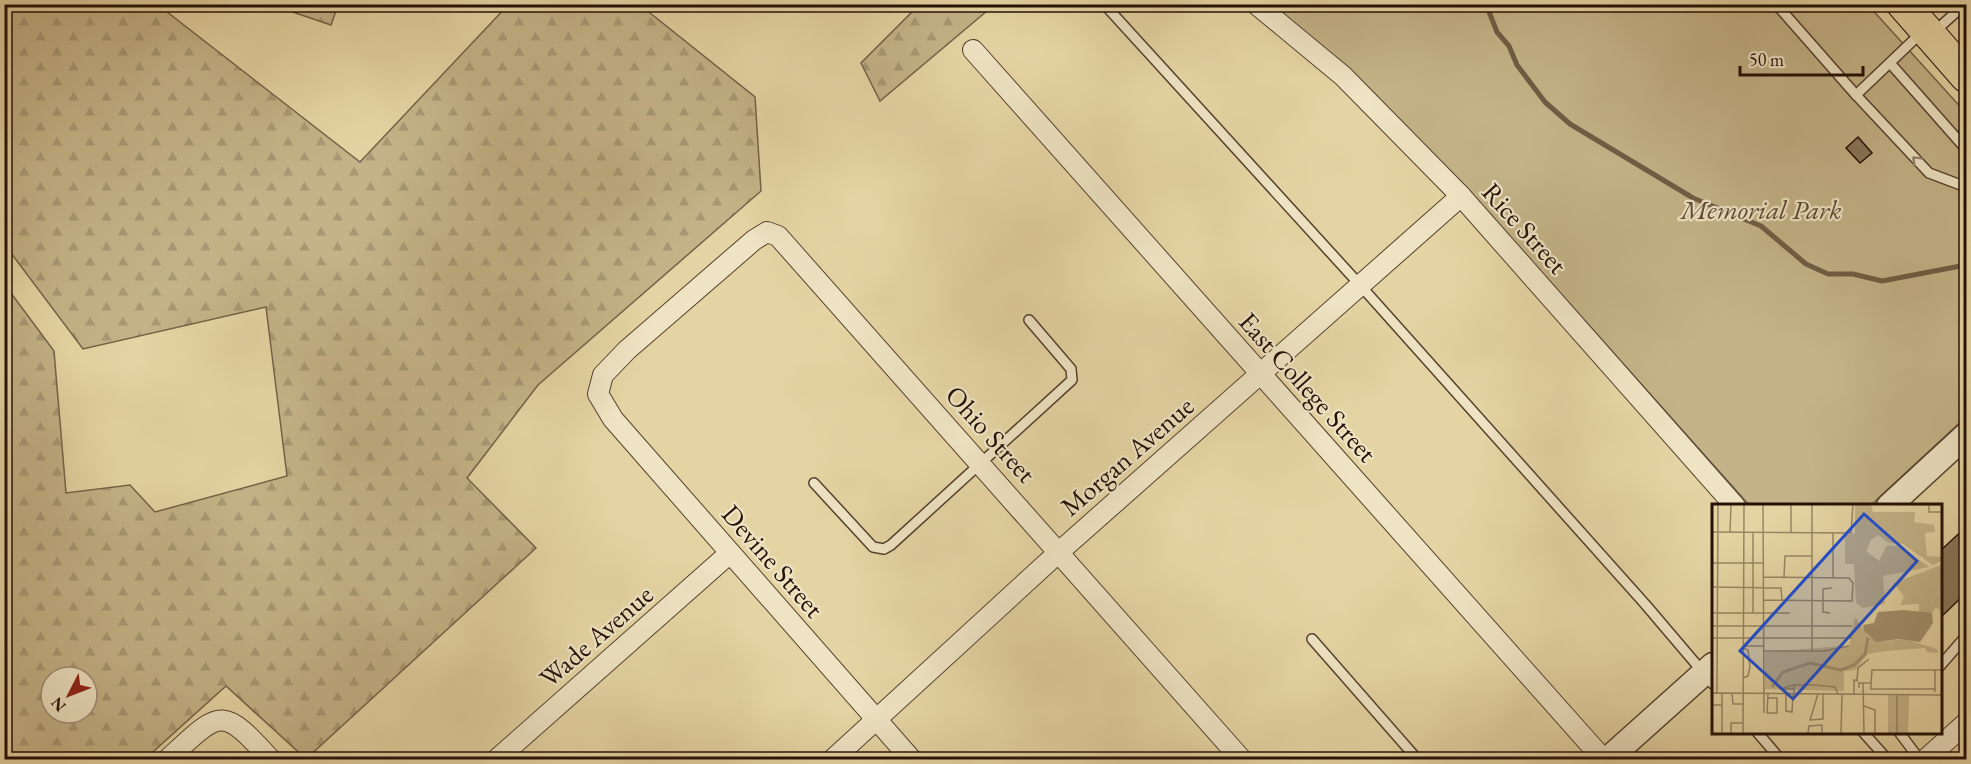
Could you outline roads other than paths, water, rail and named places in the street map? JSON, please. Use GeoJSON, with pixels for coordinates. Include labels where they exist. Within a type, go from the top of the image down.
{"type":"FeatureCollection","features":[{"type":"Feature","properties":{"kind":"highway"},"geometry":{"type":"LineString","coordinates":[[1903,4],[1966,76]]}},
{"type":"Feature","properties":{"kind":"street","name":"Rice Street"},"geometry":{"type":"LineString","coordinates":[[1256,4],[1343,76],[1461,196],[1733,504]]}},
{"type":"Feature","properties":{"kind":"street","name":"East College Street"},"geometry":{"type":"LineString","coordinates":[[973,50],[1606,759]]}},
{"type":"Feature","properties":{"kind":"street","name":"Morgan Avenue"},"geometry":{"type":"LineString","coordinates":[[831,759],[1059,552],[1461,196]]}},
{"type":"Feature","properties":{"kind":"street","name":"Devine Street"},"geometry":{"type":"LineString","coordinates":[[767,232],[754,240],[627,350],[603,375],[598,394],[613,419],[912,759]]}},
{"type":"Feature","properties":{"kind":"street","name":"Ohio Street"},"geometry":{"type":"LineString","coordinates":[[767,232],[778,236],[1242,759]]}},
{"type":"Feature","properties":{"kind":"street"},"geometry":{"type":"LineString","coordinates":[[1891,504],[1966,435]]}},
{"type":"Feature","properties":{"kind":"street","name":"Wade Avenue"},"geometry":{"type":"LineString","coordinates":[[496,759],[730,552]]}},
{"type":"Feature","properties":{"kind":"street"},"geometry":{"type":"LineString","coordinates":[[1606,759],[1710,674]]}},
{"type":"Feature","properties":{"kind":"street"},"geometry":{"type":"LineString","coordinates":[[167,759],[207,725],[226,720],[243,729],[271,759]]}},
{"type":"Feature","properties":{"kind":"street"},"geometry":{"type":"LineString","coordinates":[[1923,759],[1966,723]]}},
{"type":"Feature","properties":{"kind":"lane"},"geometry":{"type":"LineString","coordinates":[[1104,4],[1710,674]]}},
{"type":"Feature","properties":{"kind":"lane"},"geometry":{"type":"LineString","coordinates":[[1776,4],[1929,173],[1966,187]]}},
{"type":"Feature","properties":{"kind":"lane"},"geometry":{"type":"LineString","coordinates":[[1857,95],[1890,63],[1965,4]]}},
{"type":"Feature","properties":{"kind":"lane"},"geometry":{"type":"LineString","coordinates":[[1890,63],[1966,149]]}},
{"type":"Feature","properties":{"kind":"lane"},"geometry":{"type":"LineString","coordinates":[[814,483],[873,547],[884,549],[891,545],[1072,380],[1071,369],[1029,320]]}},
{"type":"Feature","properties":{"kind":"lane"},"geometry":{"type":"LineString","coordinates":[[1941,665],[1966,636]]}},
{"type":"Feature","properties":{"kind":"lane"},"geometry":{"type":"LineString","coordinates":[[1312,639],[1418,759]]}},
{"type":"Feature","properties":{"kind":"lane"},"geometry":{"type":"LineString","coordinates":[[1759,734],[1781,759]]}},
{"type":"Feature","properties":{"kind":"lane"},"geometry":{"type":"LineString","coordinates":[[1865,734],[1888,759]]}},
{"type":"Feature","properties":{"kind":"lane"},"geometry":{"type":"LineString","coordinates":[[1901,734],[1923,759]]}},
{"type":"Feature","properties":{"kind":"waterway"},"geometry":{"type":"LineString","coordinates":[[1486,4],[1497,32],[1509,46],[1517,65],[1545,102],[1570,124],[1693,198],[1761,226],[1806,264],[1828,274],[1853,274],[1882,281],[1966,265]]}},
{"type":"Feature","properties":{"kind":"park label","name":"Memorial Park"},"geometry":{"type":"Point","coordinates":[1761,209]}}]}
